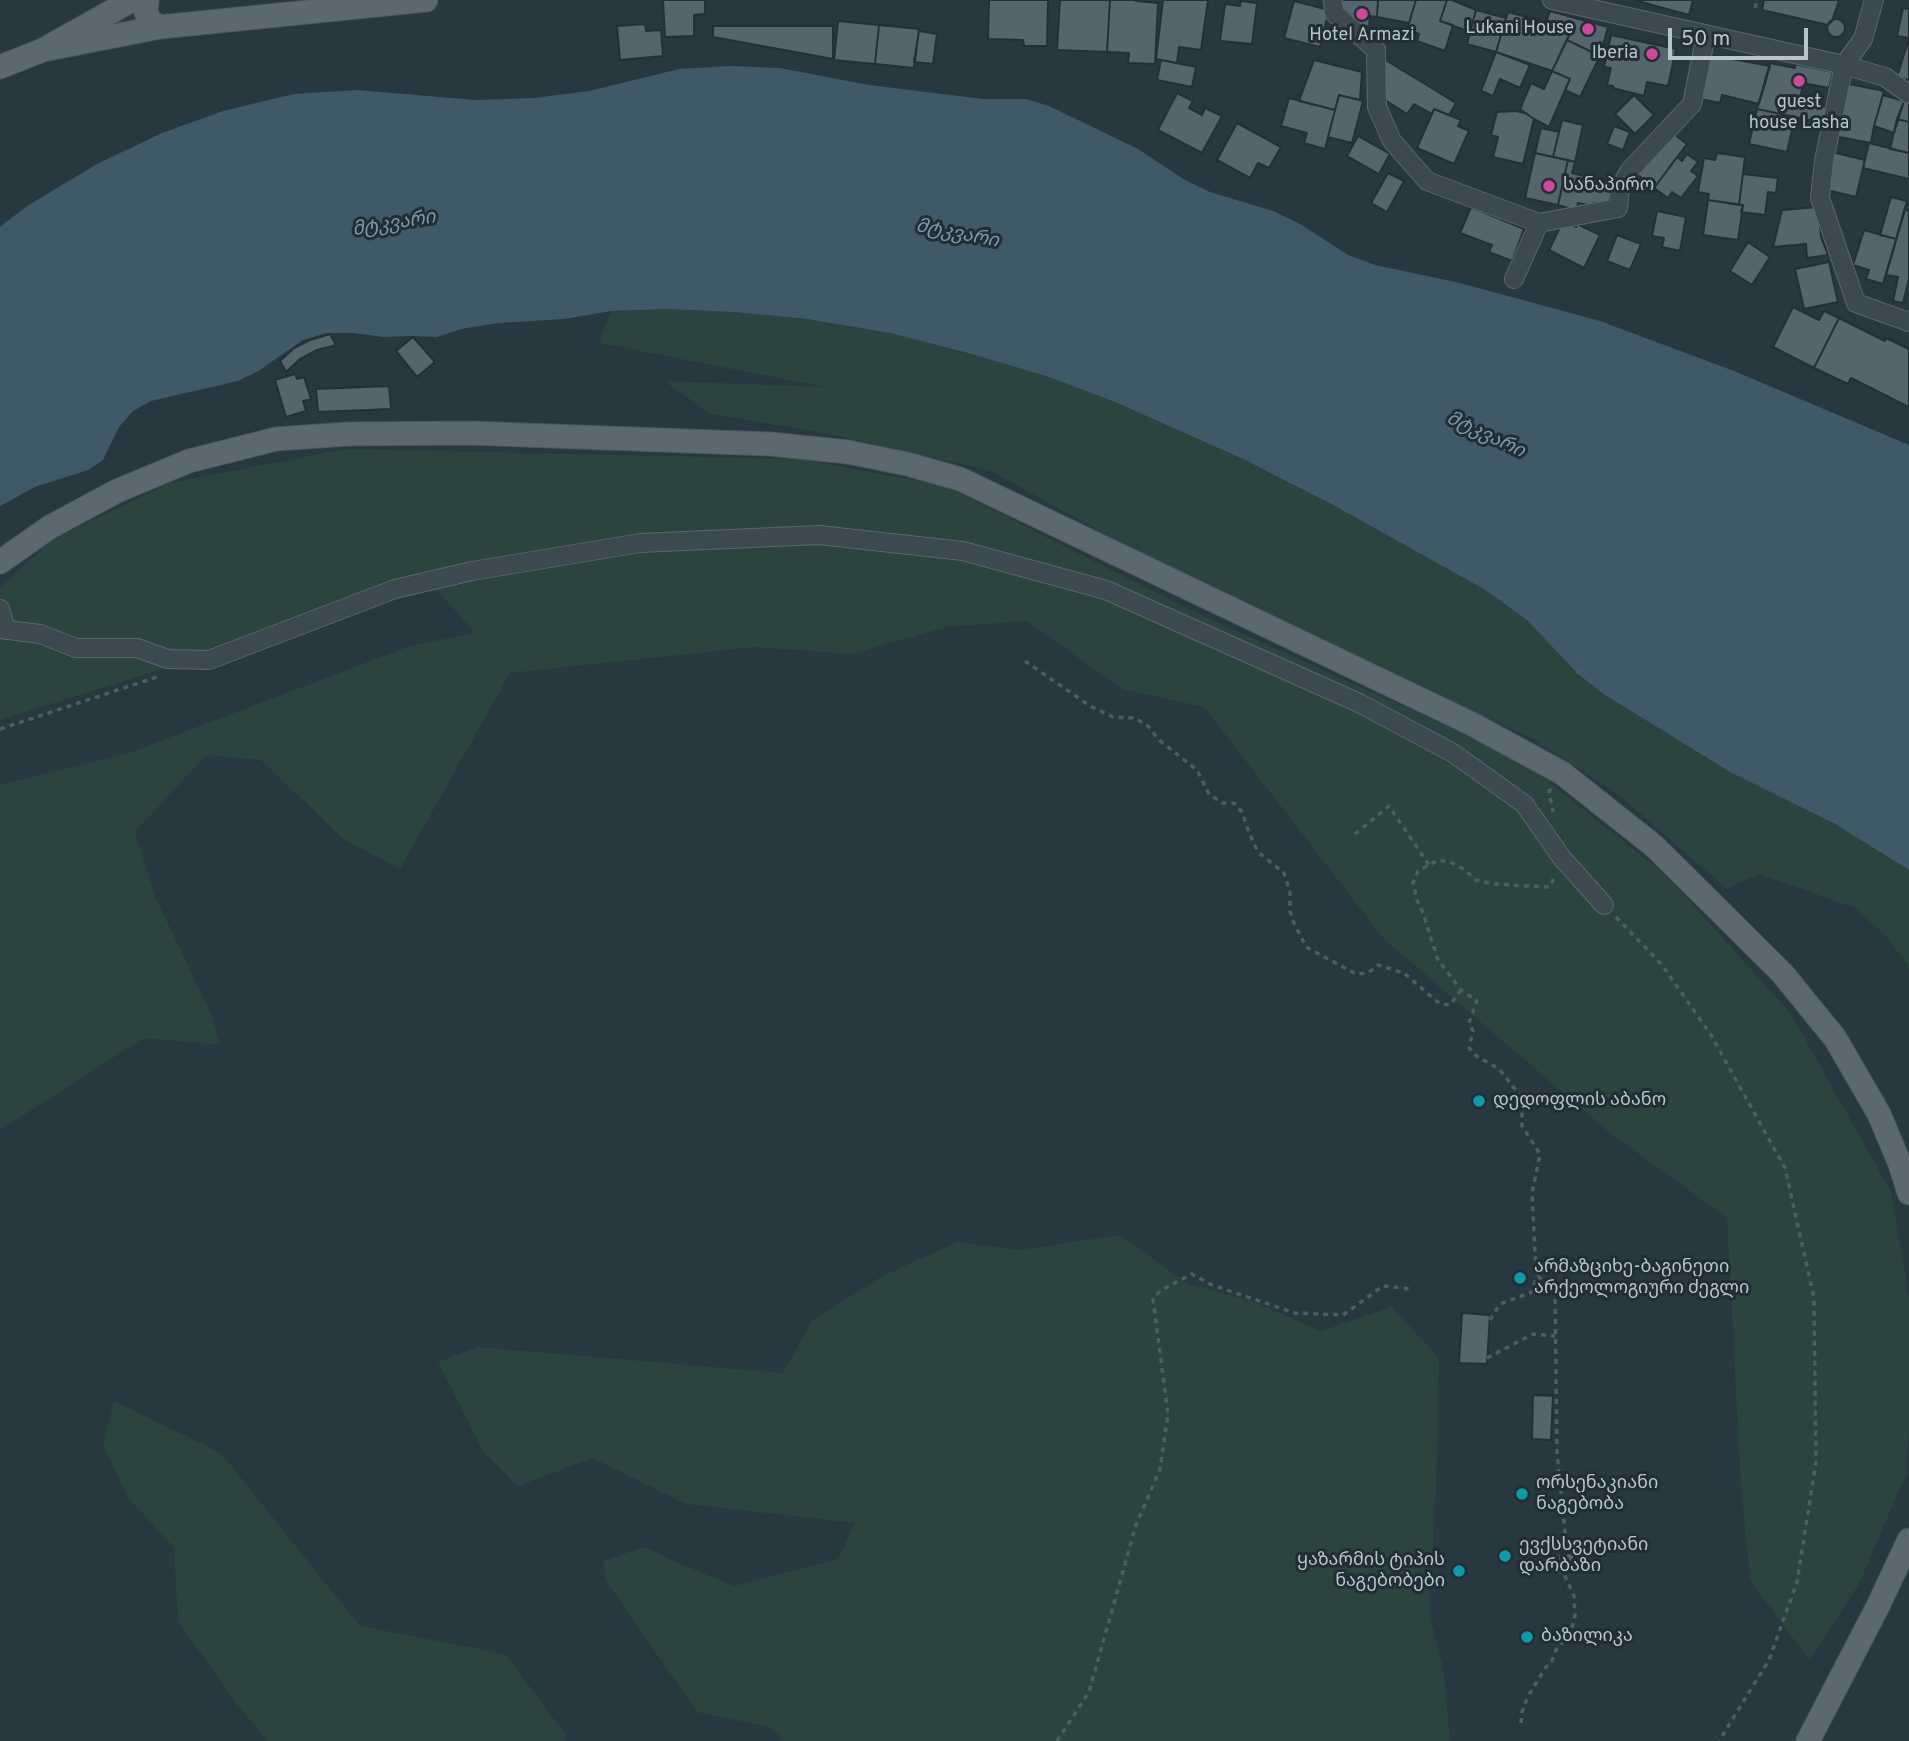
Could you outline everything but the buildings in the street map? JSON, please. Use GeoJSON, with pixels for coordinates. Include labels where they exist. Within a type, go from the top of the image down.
{"type":"FeatureCollection","features":[{"type":"Feature","properties":{"kind":"main road"},"geometry":{"type":"LineString","coordinates":[[0,66],[43,50],[132,0]]}},
{"type":"Feature","properties":{"kind":"main road"},"geometry":{"type":"LineString","coordinates":[[148,0],[146,13],[151,22],[160,27]]}},
{"type":"Feature","properties":{"kind":"main road"},"geometry":{"type":"LineString","coordinates":[[43,50],[160,27],[426,0]]}},
{"type":"Feature","properties":{"kind":"main road"},"geometry":{"type":"LineString","coordinates":[[0,562],[50,527],[117,491],[189,461],[276,439],[348,433],[469,433],[770,444],[848,452],[907,464],[960,479],[1472,724],[1562,773],[1654,846],[1782,973],[1835,1038],[1879,1114],[1909,1193]]}},
{"type":"Feature","properties":{"kind":"main road"},"geometry":{"type":"LineString","coordinates":[[1808,1741],[1878,1606],[1909,1539]]}},
{"type":"Feature","properties":{"kind":"street"},"geometry":{"type":"LineString","coordinates":[[1333,0],[1334,13],[1377,50],[1377,107],[1392,141],[1427,181],[1539,223],[1618,208],[1620,187],[1630,170],[1692,104],[1706,35]]}},
{"type":"Feature","properties":{"kind":"street"},"geometry":{"type":"LineString","coordinates":[[1552,0],[1844,65],[1885,77],[1909,94]]}},
{"type":"Feature","properties":{"kind":"street"},"geometry":{"type":"LineString","coordinates":[[1874,0],[1863,39],[1844,65],[1824,161],[1820,198],[1856,303],[1909,322]]}},
{"type":"Feature","properties":{"kind":"street"},"geometry":{"type":"LineString","coordinates":[[1514,279],[1539,223]]}},
{"type":"Feature","properties":{"kind":"street"},"geometry":{"type":"LineString","coordinates":[[0,609],[3,629],[40,634],[76,648],[137,648],[168,659],[209,660],[395,589],[472,571],[640,543],[819,535],[963,551],[1106,590],[1359,704],[1453,753],[1524,804],[1562,858],[1604,905]]}},
{"type":"Feature","properties":{"kind":"path"},"geometry":{"type":"LineString","coordinates":[[1755,8],[1757,0]]}},
{"type":"Feature","properties":{"kind":"path"},"geometry":{"type":"LineString","coordinates":[[1025,661],[1090,706],[1113,717],[1135,718],[1148,726],[1159,740],[1197,770],[1209,794],[1222,803],[1234,803],[1242,812],[1258,852],[1284,873],[1290,892],[1290,911],[1306,947],[1356,974],[1368,973],[1378,965],[1404,973],[1440,1004],[1450,1005],[1461,990]]}},
{"type":"Feature","properties":{"kind":"path"},"geometry":{"type":"LineString","coordinates":[[1578,674],[1580,663]]}},
{"type":"Feature","properties":{"kind":"path"},"geometry":{"type":"LineString","coordinates":[[0,729],[172,672]]}},
{"type":"Feature","properties":{"kind":"path"},"geometry":{"type":"LineString","coordinates":[[1558,821],[1552,811],[1549,791],[1562,773]]}},
{"type":"Feature","properties":{"kind":"path"},"geometry":{"type":"LineString","coordinates":[[1355,834],[1389,806],[1429,865]]}},
{"type":"Feature","properties":{"kind":"path"},"geometry":{"type":"LineString","coordinates":[[1490,1320],[1500,1304],[1531,1292],[1538,1275],[1532,1193],[1540,1154],[1522,1126],[1522,1098],[1499,1069],[1475,1055],[1469,1048],[1474,1031],[1469,1023],[1477,1001],[1461,990],[1438,961],[1413,883],[1418,870],[1438,860],[1450,862],[1476,880],[1492,884],[1550,887],[1562,858]]}},
{"type":"Feature","properties":{"kind":"path"},"geometry":{"type":"LineString","coordinates":[[1604,905],[1662,965],[1711,1035],[1785,1168],[1814,1298],[1816,1461],[1797,1582],[1769,1660],[1718,1741]]}},
{"type":"Feature","properties":{"kind":"path"},"geometry":{"type":"LineString","coordinates":[[1057,1741],[1089,1692],[1136,1525],[1160,1469],[1168,1414],[1153,1299],[1160,1291],[1192,1274],[1212,1285],[1295,1313],[1343,1315],[1383,1286],[1412,1289]]}},
{"type":"Feature","properties":{"kind":"path"},"geometry":{"type":"LineString","coordinates":[[1521,1723],[1527,1698],[1551,1663],[1556,1650],[1571,1631],[1575,1616],[1574,1596],[1564,1574],[1557,1571],[1558,1552],[1565,1532],[1557,1453],[1555,1294],[1538,1275]]}},
{"type":"Feature","properties":{"kind":"path"},"geometry":{"type":"LineString","coordinates":[[1487,1358],[1533,1334],[1555,1336]]}},
{"type":"Feature","properties":{"kind":"path"},"geometry":{"type":"LineString","coordinates":[[1525,1570],[1545,1568],[1558,1552]]}},
{"type":"Feature","properties":{"kind":"green space"},"geometry":{"type":"Polygon","coordinates":[[[667,309],[807,319],[890,333],[1046,376],[1115,402],[1243,459],[1335,506],[1487,591],[1528,621],[1578,674],[1605,695],[1730,772],[1835,824],[1909,870],[1909,967],[1888,938],[1855,908],[1759,874],[1727,889],[1618,794],[1529,737],[1173,572],[991,471],[830,434],[711,414],[664,381],[825,387],[599,343],[611,311],[667,309]]]}},
{"type":"Feature","properties":{"kind":"green space"},"geometry":{"type":"Polygon","coordinates":[[[346,449],[800,459],[946,486],[1186,608],[1528,765],[1666,875],[1791,1014],[1891,1192],[1909,1298],[1909,1434],[1906,1474],[1859,1584],[1809,1660],[1750,1580],[1741,1487],[1727,1218],[1609,1132],[1384,939],[1204,707],[1122,689],[1027,621],[947,627],[851,654],[755,647],[510,673],[400,869],[345,840],[261,760],[206,755],[135,832],[156,899],[211,1013],[220,1045],[144,1038],[0,1130],[0,785],[129,753],[410,646],[475,633],[432,584],[0,720],[0,587],[53,539],[170,483],[346,449]]]}},
{"type":"Feature","properties":{"kind":"green space"},"geometry":{"type":"Polygon","coordinates":[[[1120,1235],[1188,1284],[1252,1301],[1321,1331],[1392,1307],[1439,1358],[1436,1489],[1429,1614],[1443,1667],[1450,1741],[785,1741],[769,1727],[697,1712],[606,1581],[603,1561],[645,1547],[734,1586],[838,1559],[855,1523],[686,1504],[593,1458],[518,1486],[484,1453],[438,1362],[478,1347],[783,1373],[812,1321],[881,1277],[957,1242],[1019,1250],[1120,1235]]]}},
{"type":"Feature","properties":{"kind":"green space"},"geometry":{"type":"Polygon","coordinates":[[[114,1401],[221,1453],[360,1626],[505,1654],[565,1734],[565,1741],[267,1741],[236,1703],[178,1621],[174,1548],[127,1496],[103,1444],[114,1401]]]}},
{"type":"Feature","properties":{"kind":"water","name":"მტკვარი"},"geometry":{"type":"Polygon","coordinates":[[[729,66],[780,68],[869,85],[983,99],[1026,99],[1049,106],[1138,149],[1185,180],[1210,192],[1273,211],[1300,224],[1348,255],[1375,265],[1460,283],[1600,321],[1734,371],[1909,445],[1909,870],[1835,824],[1730,772],[1605,695],[1578,674],[1528,621],[1487,591],[1335,506],[1243,459],[1115,402],[1046,376],[890,333],[807,319],[667,309],[611,311],[564,319],[498,323],[461,329],[437,337],[327,333],[303,340],[260,370],[238,381],[151,401],[133,411],[119,427],[103,460],[88,470],[35,487],[0,506],[0,227],[27,206],[97,164],[162,133],[223,111],[294,94],[357,90],[475,100],[534,98],[589,91],[679,69],[729,66]]]}},
{"type":"Feature","properties":{"kind":"place","name":"Hotel Armazi"},"geometry":{"type":"Point","coordinates":[1362,14]}},
{"type":"Feature","properties":{"kind":"place","name":"Lukani House"},"geometry":{"type":"Point","coordinates":[1588,29]}},
{"type":"Feature","properties":{"kind":"place","name":"Iberia"},"geometry":{"type":"Point","coordinates":[1652,54]}},
{"type":"Feature","properties":{"kind":"place","name":"guest house Lasha"},"geometry":{"type":"Point","coordinates":[1799,81]}},
{"type":"Feature","properties":{"kind":"place","name":"სანაპირო"},"geometry":{"type":"Point","coordinates":[1549,186]}},
{"type":"Feature","properties":{"kind":"place","name":"დედოფლის აბანო"},"geometry":{"type":"Point","coordinates":[1479,1101]}},
{"type":"Feature","properties":{"kind":"place","name":"არმაზციხე-ბაგინეთი არქეოლოგიური ძეგლი"},"geometry":{"type":"Point","coordinates":[1520,1278]}},
{"type":"Feature","properties":{"kind":"place","name":"ორსენაკიანი ნაგებობა"},"geometry":{"type":"Point","coordinates":[1522,1494]}},
{"type":"Feature","properties":{"kind":"place","name":"ევქსსვეტიანი დარბაზი"},"geometry":{"type":"Point","coordinates":[1505,1556]}},
{"type":"Feature","properties":{"kind":"place","name":"ყაზარმის ტიპის ნაგებობები"},"geometry":{"type":"Point","coordinates":[1459,1571]}},
{"type":"Feature","properties":{"kind":"place","name":"ბაზილიკა"},"geometry":{"type":"Point","coordinates":[1527,1637]}}]}
